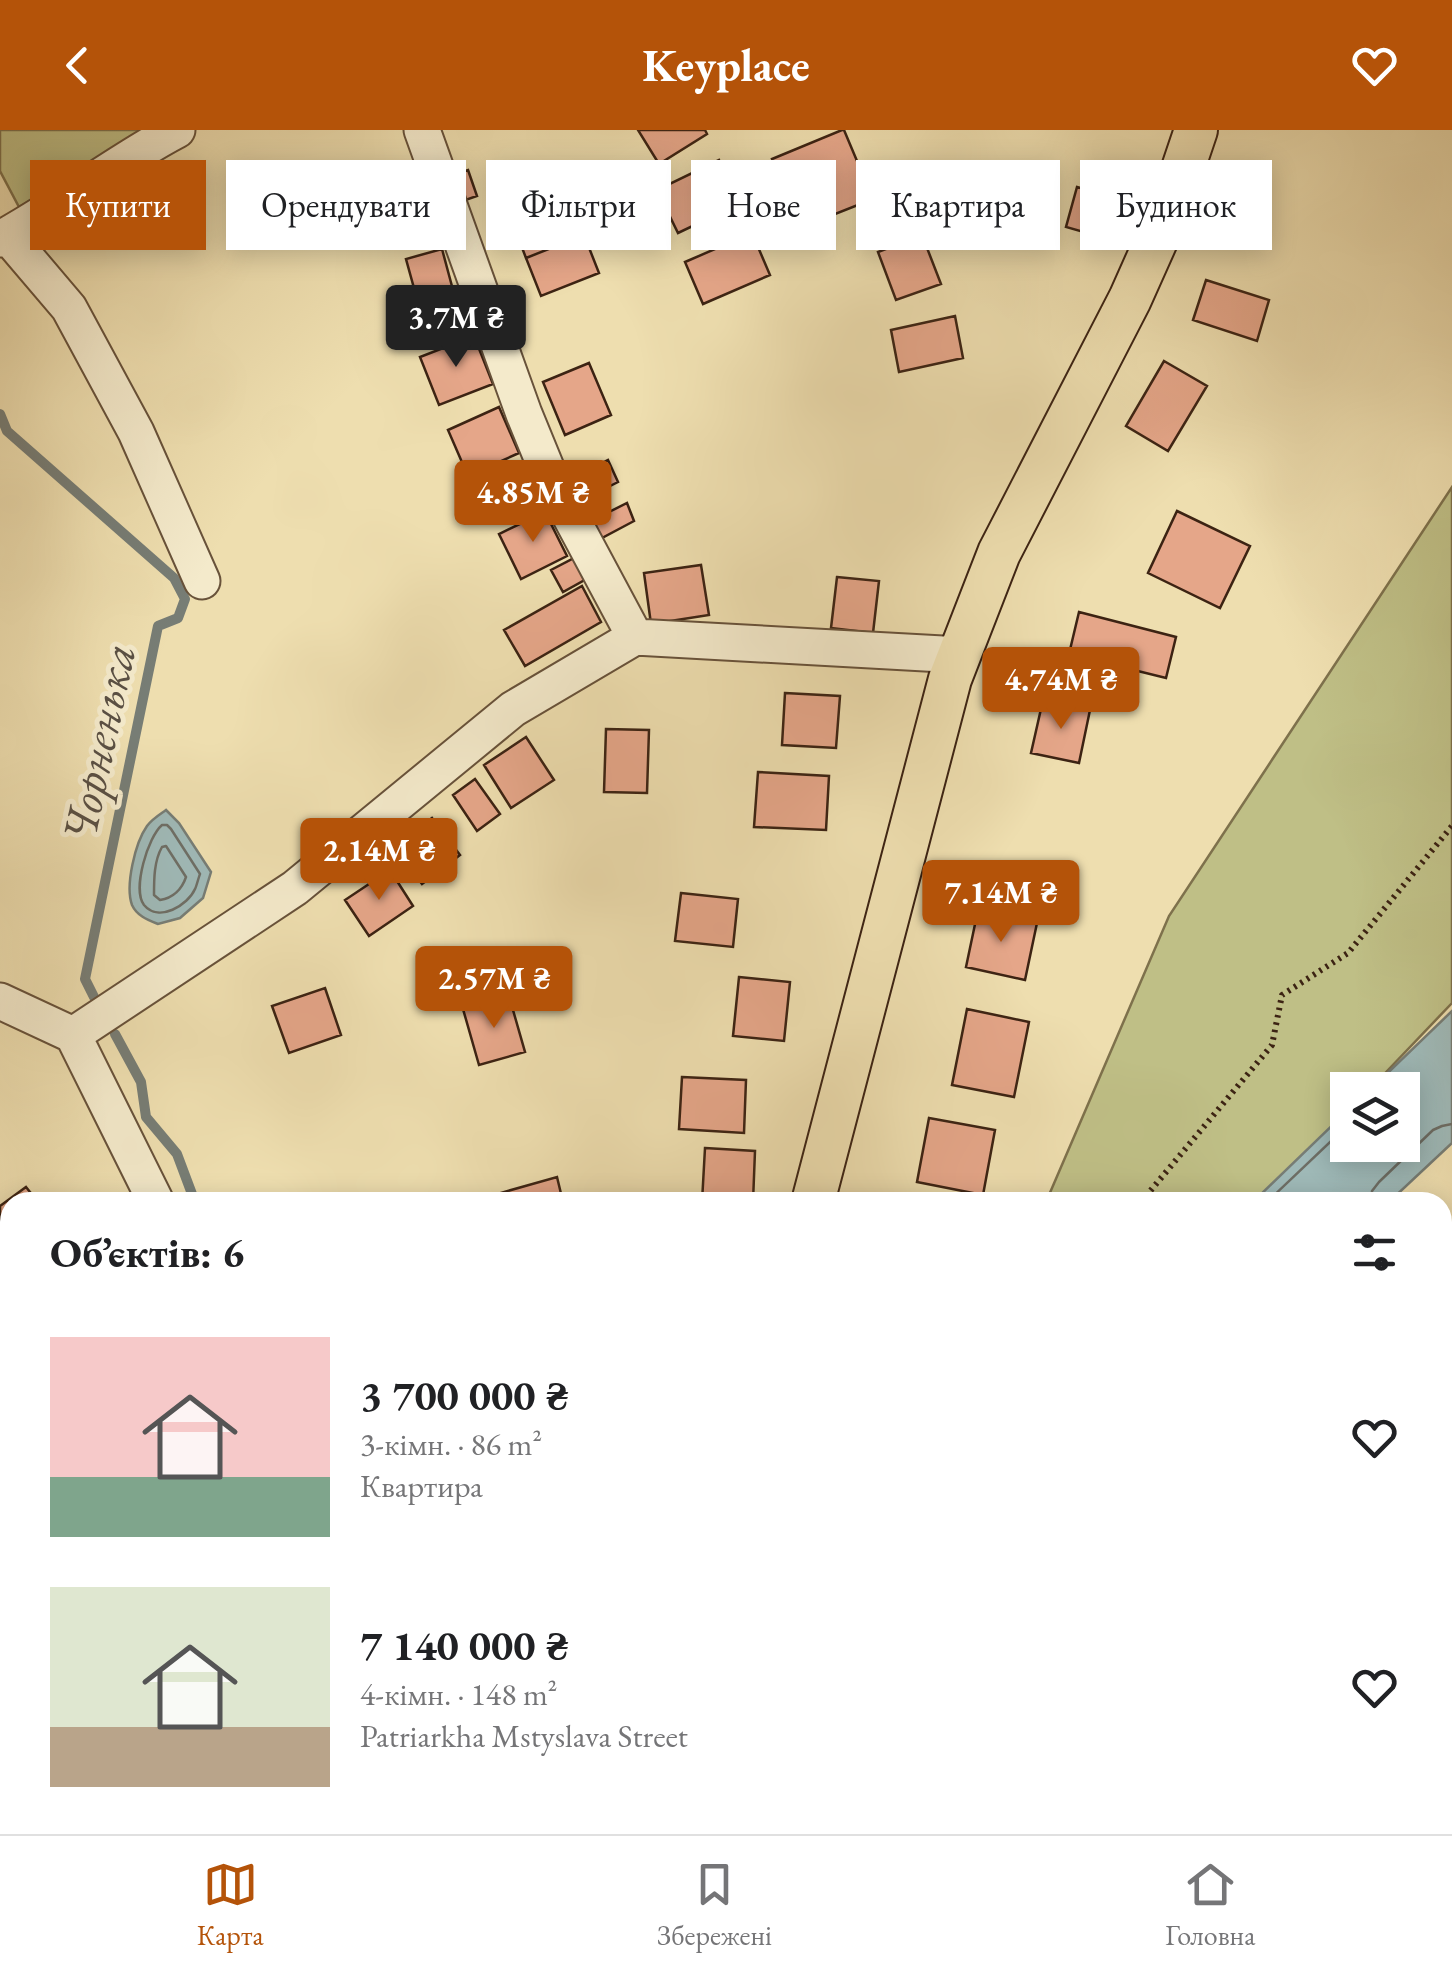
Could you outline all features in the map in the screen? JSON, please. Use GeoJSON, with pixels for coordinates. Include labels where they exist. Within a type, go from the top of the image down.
{"type":"FeatureCollection","features":[{"type":"Feature","properties":{"kind":"main road"},"geometry":{"type":"LineString","coordinates":[[816,1192],[950,678],[1000,553],[1130,299],[1167,216],[1196,130]]}},
{"type":"Feature","properties":{"kind":"street"},"geometry":{"type":"LineString","coordinates":[[177,130],[4,237],[68,308],[136,432],[202,581]]}},
{"type":"Feature","properties":{"kind":"street"},"geometry":{"type":"LineString","coordinates":[[422,130],[551,480],[635,637]]}},
{"type":"Feature","properties":{"kind":"street"},"geometry":{"type":"LineString","coordinates":[[72,1036],[296,888],[513,709],[635,637],[961,655]]}},
{"type":"Feature","properties":{"kind":"street"},"geometry":{"type":"LineString","coordinates":[[0,1000],[72,1036],[151,1192]]}},
{"type":"Feature","properties":{"kind":"path"},"geometry":{"type":"LineString","coordinates":[[1148,1192],[1272,1045],[1282,995],[1348,953],[1452,826]]}},
{"type":"Feature","properties":{"kind":"green space"},"geometry":{"type":"Polygon","coordinates":[[[0,130],[148,130],[98,160],[30,160],[30,200],[19,207],[0,171],[0,130]]]}},
{"type":"Feature","properties":{"kind":"green space"},"geometry":{"type":"Polygon","coordinates":[[[1452,487],[1452,1003],[1386,1072],[1330,1072],[1330,1130],[1271,1192],[1050,1192],[1169,916],[1452,487]]]}},
{"type":"Feature","properties":{"kind":"water"},"geometry":{"type":"Polygon","coordinates":[[[166,810],[211,872],[203,898],[180,918],[158,924],[134,909],[130,887],[132,865],[143,833],[166,810]]]}},
{"type":"Feature","properties":{"kind":"water"},"geometry":{"type":"Polygon","coordinates":[[[1452,1011],[1452,1143],[1400,1192],[1263,1192],[1330,1127],[1330,1162],[1420,1162],[1420,1072],[1389,1072],[1452,1011]]]}},
{"type":"Feature","properties":{"kind":"building"},"geometry":{"type":"Polygon","coordinates":[[[638,130],[705,130],[707,134],[665,160],[657,160],[638,130]]]}},
{"type":"Feature","properties":{"kind":"building"},"geometry":{"type":"Polygon","coordinates":[[[844,130],[857,160],[856,206],[836,214],[836,160],[772,159],[844,130]]]}},
{"type":"Feature","properties":{"kind":"building"},"geometry":{"type":"Polygon","coordinates":[[[466,171],[477,196],[466,200],[466,171]]]}},
{"type":"Feature","properties":{"kind":"building"},"geometry":{"type":"Polygon","coordinates":[[[691,174],[691,227],[678,233],[671,219],[671,183],[691,174]]]}},
{"type":"Feature","properties":{"kind":"building"},"geometry":{"type":"Polygon","coordinates":[[[1077,187],[1080,188],[1080,231],[1066,227],[1077,187]]]}},
{"type":"Feature","properties":{"kind":"building"},"geometry":{"type":"Polygon","coordinates":[[[442,250],[453,290],[417,299],[406,259],[442,250]]]}},
{"type":"Feature","properties":{"kind":"building"},"geometry":{"type":"Polygon","coordinates":[[[523,250],[546,250],[526,258],[523,250]]]}},
{"type":"Feature","properties":{"kind":"building"},"geometry":{"type":"Polygon","coordinates":[[[546,250],[590,250],[599,273],[541,296],[526,258],[546,250]]]}},
{"type":"Feature","properties":{"kind":"building"},"geometry":{"type":"Polygon","coordinates":[[[713,250],[759,250],[770,275],[703,304],[685,262],[713,250]]]}},
{"type":"Feature","properties":{"kind":"building"},"geometry":{"type":"Polygon","coordinates":[[[928,250],[941,284],[896,300],[878,252],[928,250]]]}},
{"type":"Feature","properties":{"kind":"building"},"geometry":{"type":"Polygon","coordinates":[[[1206,280],[1269,300],[1257,341],[1193,320],[1206,280]]]}},
{"type":"Feature","properties":{"kind":"building"},"geometry":{"type":"Polygon","coordinates":[[[955,316],[963,358],[899,372],[891,330],[955,316]]]}},
{"type":"Feature","properties":{"kind":"building"},"geometry":{"type":"Polygon","coordinates":[[[474,336],[493,384],[439,405],[420,357],[474,336]]]}},
{"type":"Feature","properties":{"kind":"building"},"geometry":{"type":"Polygon","coordinates":[[[1164,361],[1207,386],[1168,451],[1126,426],[1164,361]]]}},
{"type":"Feature","properties":{"kind":"building"},"geometry":{"type":"Polygon","coordinates":[[[589,363],[611,415],[565,435],[543,382],[589,363]]]}},
{"type":"Feature","properties":{"kind":"building"},"geometry":{"type":"Polygon","coordinates":[[[499,407],[519,453],[468,476],[448,430],[499,407]]]}},
{"type":"Feature","properties":{"kind":"building"},"geometry":{"type":"Polygon","coordinates":[[[608,460],[618,482],[580,501],[569,480],[608,460]]]}},
{"type":"Feature","properties":{"kind":"building"},"geometry":{"type":"Polygon","coordinates":[[[543,484],[551,501],[514,519],[505,500],[543,484]]]}},
{"type":"Feature","properties":{"kind":"building"},"geometry":{"type":"Polygon","coordinates":[[[627,503],[634,521],[600,539],[591,521],[627,503]]]}},
{"type":"Feature","properties":{"kind":"building"},"geometry":{"type":"Polygon","coordinates":[[[1177,511],[1250,546],[1220,608],[1148,573],[1177,511]]]}},
{"type":"Feature","properties":{"kind":"building"},"geometry":{"type":"Polygon","coordinates":[[[545,512],[567,556],[521,579],[499,534],[545,512]]]}},
{"type":"Feature","properties":{"kind":"building"},"geometry":{"type":"Polygon","coordinates":[[[578,556],[590,577],[563,592],[551,570],[578,556]]]}},
{"type":"Feature","properties":{"kind":"building"},"geometry":{"type":"Polygon","coordinates":[[[701,565],[709,615],[651,624],[644,573],[701,565]]]}},
{"type":"Feature","properties":{"kind":"building"},"geometry":{"type":"Polygon","coordinates":[[[837,577],[879,581],[873,633],[831,628],[837,577]]]}},
{"type":"Feature","properties":{"kind":"building"},"geometry":{"type":"Polygon","coordinates":[[[582,586],[601,622],[525,666],[504,630],[582,586]]]}},
{"type":"Feature","properties":{"kind":"building"},"geometry":{"type":"Polygon","coordinates":[[[1079,612],[1176,637],[1166,678],[1069,654],[1079,612]]]}},
{"type":"Feature","properties":{"kind":"building"},"geometry":{"type":"Polygon","coordinates":[[[785,693],[840,696],[836,748],[782,745],[785,693]]]}},
{"type":"Feature","properties":{"kind":"building"},"geometry":{"type":"Polygon","coordinates":[[[1043,700],[1090,710],[1079,763],[1031,753],[1043,700]]]}},
{"type":"Feature","properties":{"kind":"building"},"geometry":{"type":"Polygon","coordinates":[[[606,729],[649,730],[647,793],[604,792],[606,729]]]}},
{"type":"Feature","properties":{"kind":"building"},"geometry":{"type":"Polygon","coordinates":[[[526,737],[554,780],[511,808],[484,765],[526,737]]]}},
{"type":"Feature","properties":{"kind":"building"},"geometry":{"type":"Polygon","coordinates":[[[758,772],[829,776],[826,830],[754,827],[758,772]]]}},
{"type":"Feature","properties":{"kind":"building"},"geometry":{"type":"Polygon","coordinates":[[[475,779],[500,814],[477,831],[453,795],[475,779]]]}},
{"type":"Feature","properties":{"kind":"building"},"geometry":{"type":"Polygon","coordinates":[[[432,818],[460,855],[422,884],[394,846],[432,818]]]}},
{"type":"Feature","properties":{"kind":"building"},"geometry":{"type":"Polygon","coordinates":[[[390,870],[413,906],[369,936],[345,900],[390,870]]]}},
{"type":"Feature","properties":{"kind":"building"},"geometry":{"type":"Polygon","coordinates":[[[681,893],[738,899],[733,947],[675,941],[681,893]]]}},
{"type":"Feature","properties":{"kind":"building"},"geometry":{"type":"Polygon","coordinates":[[[978,910],[1037,923],[1025,980],[966,967],[978,910]]]}},
{"type":"Feature","properties":{"kind":"building"},"geometry":{"type":"Polygon","coordinates":[[[739,977],[790,982],[784,1041],[733,1036],[739,977]]]}},
{"type":"Feature","properties":{"kind":"building"},"geometry":{"type":"Polygon","coordinates":[[[325,988],[341,1035],[289,1053],[272,1006],[325,988]]]}},
{"type":"Feature","properties":{"kind":"building"},"geometry":{"type":"Polygon","coordinates":[[[509,996],[525,1052],[479,1065],[463,1009],[509,996]]]}},
{"type":"Feature","properties":{"kind":"building"},"geometry":{"type":"Polygon","coordinates":[[[967,1009],[1029,1022],[1014,1097],[952,1085],[967,1009]]]}},
{"type":"Feature","properties":{"kind":"building"},"geometry":{"type":"Polygon","coordinates":[[[682,1077],[746,1080],[744,1133],[679,1129],[682,1077]]]}},
{"type":"Feature","properties":{"kind":"building"},"geometry":{"type":"Polygon","coordinates":[[[929,1118],[995,1130],[984,1192],[917,1182],[929,1118]]]}},
{"type":"Feature","properties":{"kind":"building"},"geometry":{"type":"Polygon","coordinates":[[[705,1148],[755,1151],[753,1192],[703,1192],[705,1148]]]}},
{"type":"Feature","properties":{"kind":"building"},"geometry":{"type":"Polygon","coordinates":[[[557,1177],[561,1192],[504,1192],[557,1177]]]}},
{"type":"Feature","properties":{"kind":"waterway","name":"Чорненька"},"geometry":{"type":"LineString","coordinates":[[0,414],[7,431],[174,578],[185,599],[178,618],[158,626],[85,979],[94,997]]}},
{"type":"Feature","properties":{"kind":"waterway","name":"Чорненька"},"geometry":{"type":"LineString","coordinates":[[115,1034],[141,1082],[146,1117],[177,1154],[191,1192]]}}]}
